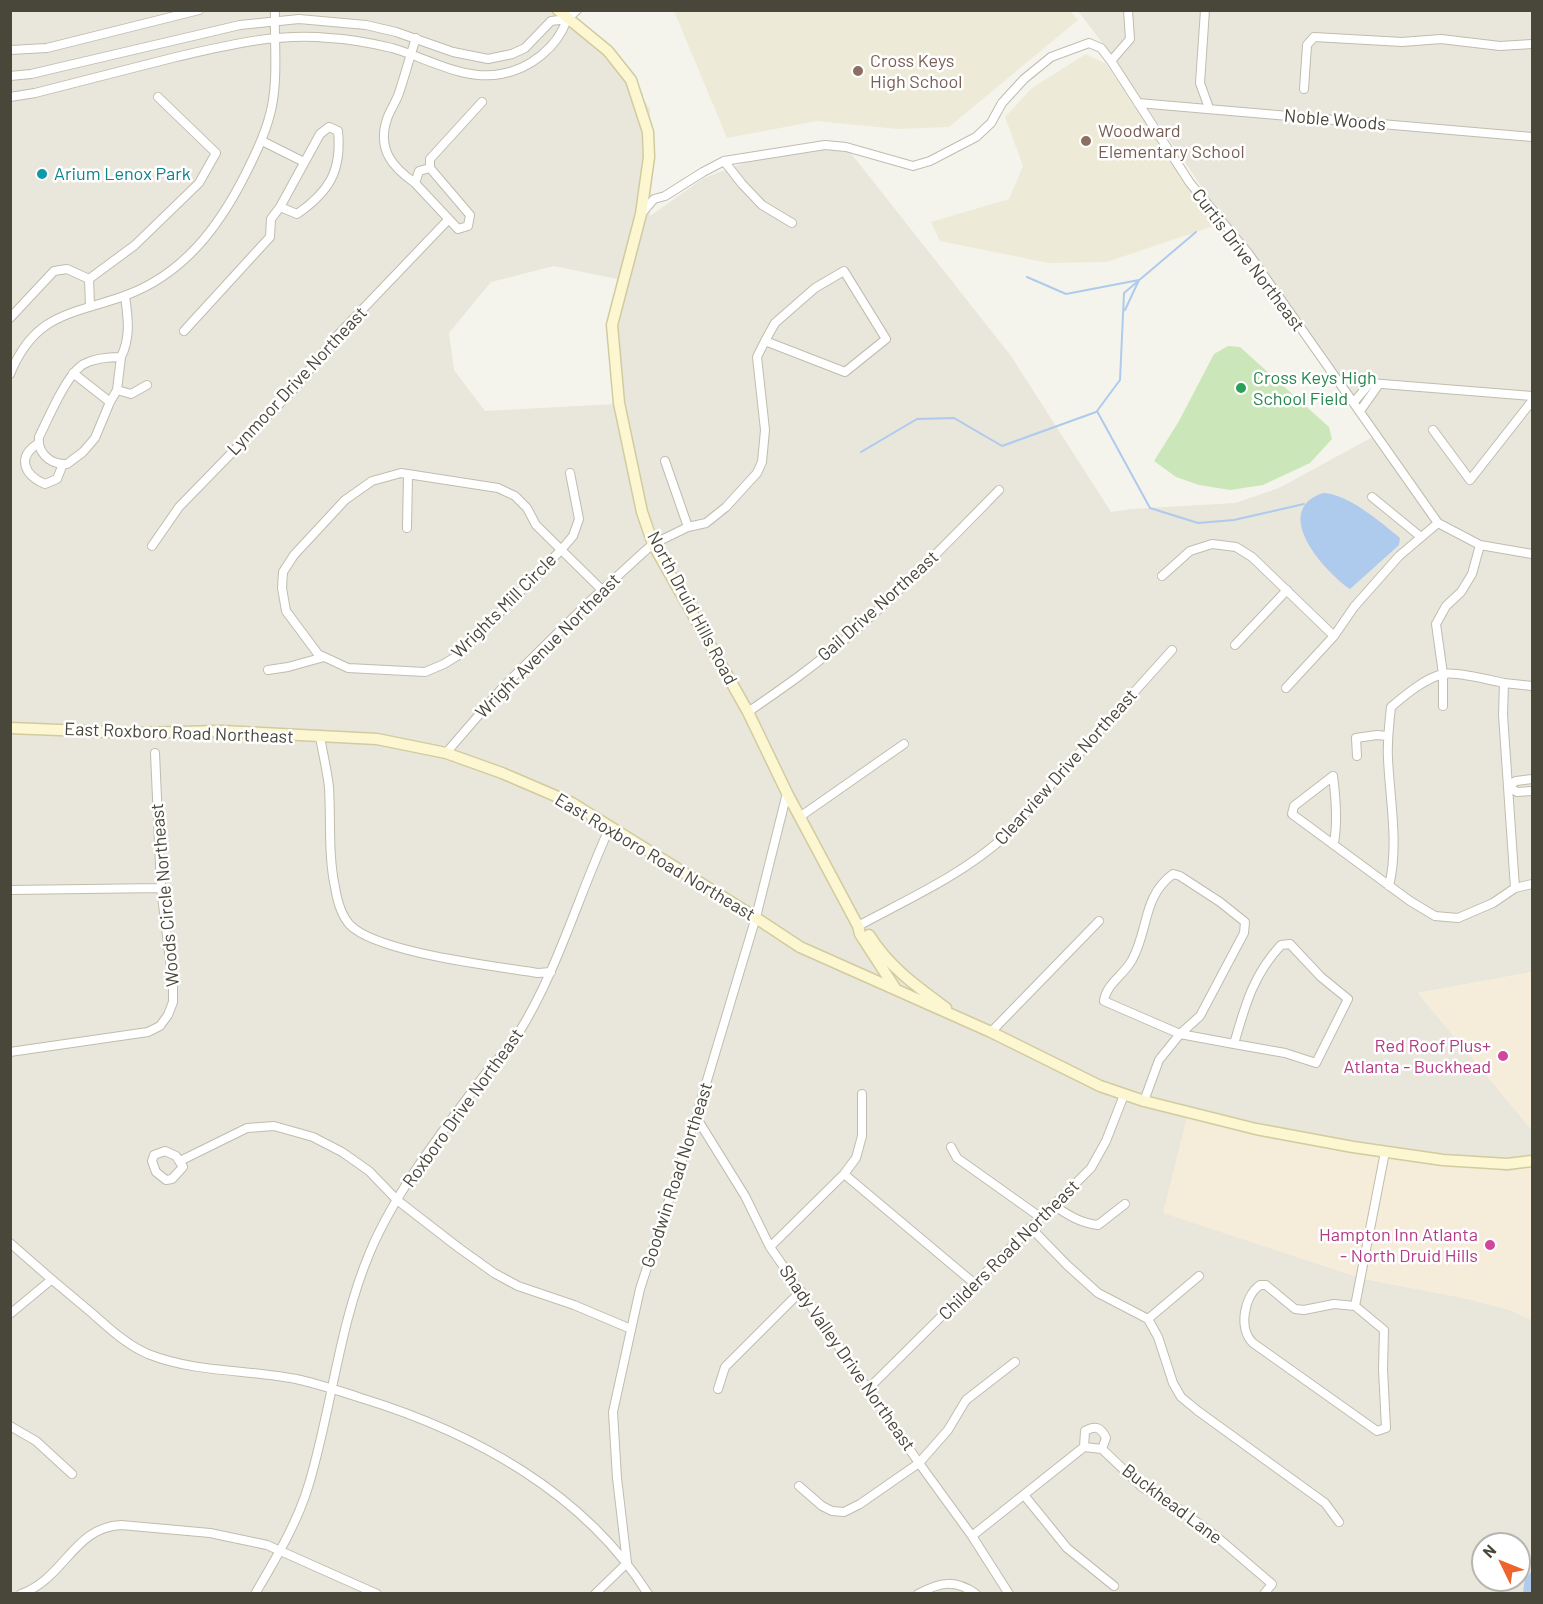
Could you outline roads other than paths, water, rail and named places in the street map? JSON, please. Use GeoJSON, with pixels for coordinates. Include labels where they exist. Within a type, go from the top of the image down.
{"type":"FeatureCollection","features":[{"type":"Feature","properties":{"kind":"main road","name":"North Druid Hills Road"},"geometry":{"type":"LineString","coordinates":[[558,10],[608,51],[631,80],[648,132],[649,158],[641,214],[612,325],[619,402],[642,512],[654,544],[748,712],[787,793],[858,926],[860,934],[874,959],[897,991]]}},
{"type":"Feature","properties":{"kind":"main road","name":"East Roxboro Road Northeast"},"geometry":{"type":"LineString","coordinates":[[10,728],[133,733],[223,731],[377,739],[446,753],[502,773],[572,803],[756,917],[800,947],[963,1020]]}},
{"type":"Feature","properties":{"kind":"main road"},"geometry":{"type":"LineString","coordinates":[[858,926],[866,931],[876,947],[903,976],[963,1020],[1100,1086],[1124,1095],[1256,1129],[1385,1152],[1443,1160],[1507,1164],[1533,1161]]}},
{"type":"Feature","properties":{"kind":"street"},"geometry":{"type":"LineString","coordinates":[[10,50],[47,48],[199,10]]}},
{"type":"Feature","properties":{"kind":"street"},"geometry":{"type":"LineString","coordinates":[[10,374],[29,339],[48,322],[125,296],[160,279],[182,262],[207,237],[238,190],[262,141],[272,106],[275,80],[275,10]]}},
{"type":"Feature","properties":{"kind":"street"},"geometry":{"type":"LineString","coordinates":[[10,97],[35,93],[243,41],[299,36],[363,42],[473,74],[488,76],[504,74],[535,62],[562,34],[567,19],[577,10]]}},
{"type":"Feature","properties":{"kind":"street"},"geometry":{"type":"LineString","coordinates":[[1111,61],[1130,39],[1128,10]]}},
{"type":"Feature","properties":{"kind":"street"},"geometry":{"type":"LineString","coordinates":[[1205,10],[1200,82],[1209,108]]}},
{"type":"Feature","properties":{"kind":"street"},"geometry":{"type":"LineString","coordinates":[[10,76],[31,74],[240,25],[299,19],[366,25],[416,38],[453,52],[488,59],[512,54],[525,48],[551,21],[567,19]]}},
{"type":"Feature","properties":{"kind":"street"},"geometry":{"type":"LineString","coordinates":[[1304,89],[1306,45],[1314,37],[1402,42],[1441,39],[1500,46],[1533,44]]}},
{"type":"Feature","properties":{"kind":"street"},"geometry":{"type":"LineString","coordinates":[[416,38],[399,94],[387,121],[385,139],[388,156],[397,170],[415,183],[458,229],[468,226],[470,216],[430,168],[430,159],[482,102]]}},
{"type":"Feature","properties":{"kind":"street","name":"Curtis Drive Northeast"},"geometry":{"type":"LineString","coordinates":[[641,214],[654,199],[665,196],[724,161],[825,145],[846,147],[913,166],[930,161],[976,137],[991,123],[1002,103],[1024,79],[1051,57],[1089,43],[1101,48],[1111,61],[1190,183],[1248,253],[1271,289],[1354,402],[1438,523],[1480,545],[1533,554]]}},
{"type":"Feature","properties":{"kind":"street"},"geometry":{"type":"LineString","coordinates":[[89,279],[135,245],[199,183],[216,153],[158,97]]}},
{"type":"Feature","properties":{"kind":"street","name":"Noble Woods"},"geometry":{"type":"LineString","coordinates":[[1138,103],[1533,137]]}},
{"type":"Feature","properties":{"kind":"street"},"geometry":{"type":"LineString","coordinates":[[184,331],[270,237],[271,219],[280,207],[320,134],[329,127],[338,131],[339,158],[336,172],[320,194],[297,214],[280,207]]}},
{"type":"Feature","properties":{"kind":"street"},"geometry":{"type":"LineString","coordinates":[[262,141],[304,162]]}},
{"type":"Feature","properties":{"kind":"street"},"geometry":{"type":"LineString","coordinates":[[724,161],[762,205],[792,223]]}},
{"type":"Feature","properties":{"kind":"street"},"geometry":{"type":"LineString","coordinates":[[415,183],[418,171],[430,168]]}},
{"type":"Feature","properties":{"kind":"street","name":"Lynmoor Drive Northeast"},"geometry":{"type":"LineString","coordinates":[[152,546],[179,507],[292,391],[337,336],[448,220]]}},
{"type":"Feature","properties":{"kind":"street"},"geometry":{"type":"LineString","coordinates":[[10,318],[54,271],[67,269],[89,279]]}},
{"type":"Feature","properties":{"kind":"street"},"geometry":{"type":"LineString","coordinates":[[844,271],[886,339],[845,372],[765,341],[775,322],[815,288],[844,271]]}},
{"type":"Feature","properties":{"kind":"street"},"geometry":{"type":"LineString","coordinates":[[89,279],[90,306]]}},
{"type":"Feature","properties":{"kind":"street"},"geometry":{"type":"LineString","coordinates":[[121,357],[104,357],[84,364],[73,373],[39,437],[42,454],[56,464],[67,464],[83,452],[95,438],[117,390],[121,357],[127,345],[129,324],[125,296]]}},
{"type":"Feature","properties":{"kind":"street","name":"Wright Avenue Northeast"},"geometry":{"type":"LineString","coordinates":[[446,753],[503,687],[602,590],[654,544],[688,527],[706,523],[726,507],[757,473],[762,462],[765,430],[758,357],[765,341]]}},
{"type":"Feature","properties":{"kind":"street"},"geometry":{"type":"LineString","coordinates":[[73,373],[110,402]]}},
{"type":"Feature","properties":{"kind":"street"},"geometry":{"type":"LineString","coordinates":[[1360,411],[1375,383]]}},
{"type":"Feature","properties":{"kind":"street"},"geometry":{"type":"LineString","coordinates":[[1354,402],[1375,383],[1533,396]]}},
{"type":"Feature","properties":{"kind":"street"},"geometry":{"type":"LineString","coordinates":[[117,390],[131,394],[147,385]]}},
{"type":"Feature","properties":{"kind":"street"},"geometry":{"type":"LineString","coordinates":[[1433,430],[1470,480],[1533,401]]}},
{"type":"Feature","properties":{"kind":"street"},"geometry":{"type":"LineString","coordinates":[[39,443],[30,448],[25,458],[25,468],[30,476],[45,484],[57,479],[63,464]]}},
{"type":"Feature","properties":{"kind":"street"},"geometry":{"type":"LineString","coordinates":[[665,461],[688,527]]}},
{"type":"Feature","properties":{"kind":"street"},"geometry":{"type":"LineString","coordinates":[[403,470],[407,528]]}},
{"type":"Feature","properties":{"kind":"street","name":"Wrights Mill Circle"},"geometry":{"type":"LineString","coordinates":[[561,550],[457,656],[425,672],[348,668],[318,654],[286,611],[282,588],[283,572],[294,555],[345,500],[372,481],[403,470],[498,488],[515,496],[527,508],[536,525],[602,590]]}},
{"type":"Feature","properties":{"kind":"street"},"geometry":{"type":"LineString","coordinates":[[561,550],[573,536],[579,519],[570,473]]}},
{"type":"Feature","properties":{"kind":"street","name":"Gail Drive Northeast"},"geometry":{"type":"LineString","coordinates":[[748,712],[849,636],[897,593],[999,490]]}},
{"type":"Feature","properties":{"kind":"street"},"geometry":{"type":"LineString","coordinates":[[1372,497],[1421,537]]}},
{"type":"Feature","properties":{"kind":"street"},"geometry":{"type":"LineString","coordinates":[[1286,688],[1334,636],[1354,607],[1399,556],[1438,523]]}},
{"type":"Feature","properties":{"kind":"street"},"geometry":{"type":"LineString","coordinates":[[1162,576],[1190,551],[1212,544],[1236,547],[1252,557],[1334,636]]}},
{"type":"Feature","properties":{"kind":"street"},"geometry":{"type":"LineString","coordinates":[[1443,706],[1443,674],[1436,624],[1446,606],[1461,592],[1472,574],[1480,545]]}},
{"type":"Feature","properties":{"kind":"street"},"geometry":{"type":"LineString","coordinates":[[1235,645],[1287,590]]}},
{"type":"Feature","properties":{"kind":"street","name":"Clearview Drive Northeast"},"geometry":{"type":"LineString","coordinates":[[858,926],[966,867],[988,851],[1012,828],[1172,650]]}},
{"type":"Feature","properties":{"kind":"street"},"geometry":{"type":"LineString","coordinates":[[268,670],[324,657]]}},
{"type":"Feature","properties":{"kind":"street"},"geometry":{"type":"LineString","coordinates":[[1389,886],[1394,867],[1387,736],[1391,708],[1409,691],[1443,674],[1533,686]]}},
{"type":"Feature","properties":{"kind":"street"},"geometry":{"type":"LineString","coordinates":[[1504,683],[1503,715],[1515,888]]}},
{"type":"Feature","properties":{"kind":"street"},"geometry":{"type":"LineString","coordinates":[[1357,756],[1356,738],[1387,736]]}},
{"type":"Feature","properties":{"kind":"street"},"geometry":{"type":"LineString","coordinates":[[320,737],[328,785],[334,885],[341,911],[348,924],[360,933],[381,943],[432,955],[538,973],[551,972]]}},
{"type":"Feature","properties":{"kind":"street"},"geometry":{"type":"LineString","coordinates":[[801,816],[904,744]]}},
{"type":"Feature","properties":{"kind":"street","name":"Woods Circle Northeast"},"geometry":{"type":"LineString","coordinates":[[10,1052],[148,1032],[160,1026],[168,1015],[173,1002],[173,984],[161,888],[154,753]]}},
{"type":"Feature","properties":{"kind":"street"},"geometry":{"type":"LineString","coordinates":[[1334,843],[1336,803],[1333,776],[1294,806],[1292,814],[1389,886],[1435,916],[1458,918],[1493,903],[1515,888],[1533,884]]}},
{"type":"Feature","properties":{"kind":"street"},"geometry":{"type":"LineString","coordinates":[[1508,786],[1516,781],[1533,779]]}},
{"type":"Feature","properties":{"kind":"street"},"geometry":{"type":"LineString","coordinates":[[1508,786],[1533,784]]}},
{"type":"Feature","properties":{"kind":"street"},"geometry":{"type":"LineString","coordinates":[[1508,786],[1518,792],[1533,791]]}},
{"type":"Feature","properties":{"kind":"street","name":"Goodwin Road Northeast"},"geometry":{"type":"LineString","coordinates":[[627,1563],[617,1478],[613,1412],[640,1289],[696,1117],[756,917],[787,793]]}},
{"type":"Feature","properties":{"kind":"street","name":"Roxboro Drive Northeast"},"geometry":{"type":"LineString","coordinates":[[255,1593],[281,1551],[298,1515],[309,1484],[356,1288],[371,1249],[397,1200],[452,1119],[517,1036],[551,972],[610,827]]}},
{"type":"Feature","properties":{"kind":"street"},"geometry":{"type":"LineString","coordinates":[[1144,1101],[1159,1059],[1180,1034],[1200,1016],[1244,933],[1245,922],[1220,902],[1180,876],[1173,874],[1160,887],[1149,904],[1133,959],[1121,976],[1105,992],[1104,1001],[1180,1034],[1234,1044],[1285,1053],[1316,1063],[1348,999],[1321,977],[1290,944],[1281,945],[1258,975],[1234,1044]]}},
{"type":"Feature","properties":{"kind":"street"},"geometry":{"type":"LineString","coordinates":[[10,890],[161,888]]}},
{"type":"Feature","properties":{"kind":"street"},"geometry":{"type":"LineString","coordinates":[[991,1032],[1099,921]]}},
{"type":"Feature","properties":{"kind":"street"},"geometry":{"type":"LineString","coordinates":[[770,1247],[844,1174],[856,1158],[862,1136],[862,1094]]}},
{"type":"Feature","properties":{"kind":"street","name":"Childers Road Northeast"},"geometry":{"type":"LineString","coordinates":[[869,1388],[1091,1168],[1106,1141],[1124,1095]]}},
{"type":"Feature","properties":{"kind":"street","name":"Shady Valley Drive Northeast"},"geometry":{"type":"LineString","coordinates":[[696,1117],[745,1196],[770,1247],[972,1536],[1009,1593]]}},
{"type":"Feature","properties":{"kind":"street"},"geometry":{"type":"LineString","coordinates":[[180,1161],[247,1128],[274,1126],[313,1137],[342,1152],[369,1171],[397,1200],[459,1248],[510,1282],[631,1329]]}},
{"type":"Feature","properties":{"kind":"street"},"geometry":{"type":"LineString","coordinates":[[951,1147],[957,1158],[1040,1218]]}},
{"type":"Feature","properties":{"kind":"street"},"geometry":{"type":"LineString","coordinates":[[1355,1306],[1385,1152]]}},
{"type":"Feature","properties":{"kind":"street"},"geometry":{"type":"LineString","coordinates":[[844,1174],[975,1284]]}},
{"type":"Feature","properties":{"kind":"street"},"geometry":{"type":"LineString","coordinates":[[1053,1205],[1085,1224],[1098,1225],[1125,1204]]}},
{"type":"Feature","properties":{"kind":"street"},"geometry":{"type":"LineString","coordinates":[[1030,1227],[1067,1266],[1098,1293],[1148,1319],[1158,1336],[1173,1383],[1181,1397],[1198,1412],[1325,1503],[1339,1522]]}},
{"type":"Feature","properties":{"kind":"street"},"geometry":{"type":"LineString","coordinates":[[10,1243],[121,1337],[149,1354],[201,1368],[280,1376],[333,1389],[437,1425],[495,1454],[572,1507],[627,1563],[648,1593]]}},
{"type":"Feature","properties":{"kind":"street"},"geometry":{"type":"LineString","coordinates":[[1148,1319],[1198,1276]]}},
{"type":"Feature","properties":{"kind":"street"},"geometry":{"type":"LineString","coordinates":[[10,1314],[51,1280]]}},
{"type":"Feature","properties":{"kind":"street"},"geometry":{"type":"LineString","coordinates":[[1260,1285],[1266,1285],[1296,1309],[1304,1310],[1334,1304],[1355,1306],[1384,1330],[1386,1428],[1377,1431],[1253,1343],[1246,1337],[1244,1327],[1246,1308],[1253,1289],[1260,1285]]}},
{"type":"Feature","properties":{"kind":"street"},"geometry":{"type":"LineString","coordinates":[[718,1389],[725,1367],[801,1291]]}},
{"type":"Feature","properties":{"kind":"street"},"geometry":{"type":"LineString","coordinates":[[799,1486],[822,1506],[832,1511],[844,1512],[860,1504],[920,1463],[948,1430],[966,1400],[1015,1362]]}},
{"type":"Feature","properties":{"kind":"street"},"geometry":{"type":"LineString","coordinates":[[10,1426],[36,1441],[72,1474]]}},
{"type":"Feature","properties":{"kind":"street"},"geometry":{"type":"LineString","coordinates":[[972,1536],[1084,1447],[1102,1449],[1106,1438],[1103,1431],[1092,1427],[1085,1431],[1084,1447]]}},
{"type":"Feature","properties":{"kind":"street","name":"Buckhead Lane"},"geometry":{"type":"LineString","coordinates":[[1102,1449],[1142,1487],[1179,1509],[1210,1532],[1272,1584],[1264,1593]]}},
{"type":"Feature","properties":{"kind":"street"},"geometry":{"type":"LineString","coordinates":[[1024,1495],[1066,1548],[1114,1586]]}},
{"type":"Feature","properties":{"kind":"street"},"geometry":{"type":"LineString","coordinates":[[21,1593],[41,1584],[89,1536],[98,1529],[111,1525],[210,1533],[267,1545],[377,1593]]}},
{"type":"Feature","properties":{"kind":"street"},"geometry":{"type":"LineString","coordinates":[[596,1593],[627,1563]]}},
{"type":"Feature","properties":{"kind":"street"},"geometry":{"type":"LineString","coordinates":[[918,1593],[945,1583],[964,1586],[976,1593]]}},
{"type":"Feature","properties":{"kind":"water"},"geometry":{"type":"Polygon","coordinates":[[[1323,493],[1354,503],[1400,538],[1399,545],[1350,589],[1327,569],[1307,541],[1301,527],[1301,513],[1308,502],[1323,493]]]}},
{"type":"Feature","properties":{"kind":"water"},"geometry":{"type":"Polygon","coordinates":[[[1531,1572],[1532,1593],[1523,1593],[1531,1592],[1531,1572]]]}},
{"type":"Feature","properties":{"kind":"waterway"},"geometry":{"type":"LineString","coordinates":[[1196,232],[1124,293],[1120,380],[1097,411],[1150,508],[1198,523],[1234,520],[1304,504]]}},
{"type":"Feature","properties":{"kind":"waterway"},"geometry":{"type":"LineString","coordinates":[[1027,277],[1066,294],[1139,280],[1125,310]]}},
{"type":"Feature","properties":{"kind":"waterway"},"geometry":{"type":"LineString","coordinates":[[861,452],[917,419],[954,418],[1002,446],[1096,412]]}},
{"type":"Feature","properties":{"kind":"place","name":"Cross Keys High School"},"geometry":{"type":"Point","coordinates":[858,71]}},
{"type":"Feature","properties":{"kind":"place","name":"Woodward Elementary School"},"geometry":{"type":"Point","coordinates":[1086,141]}},
{"type":"Feature","properties":{"kind":"place","name":"Arium Lenox Park"},"geometry":{"type":"Point","coordinates":[42,174]}},
{"type":"Feature","properties":{"kind":"place","name":"Cross Keys High School Field"},"geometry":{"type":"Point","coordinates":[1241,388]}},
{"type":"Feature","properties":{"kind":"place","name":"Red Roof Plus+ Atlanta - Buckhead"},"geometry":{"type":"Point","coordinates":[1503,1056]}},
{"type":"Feature","properties":{"kind":"place","name":"Hampton Inn Atlanta - North Druid Hills"},"geometry":{"type":"Point","coordinates":[1490,1245]}}]}
